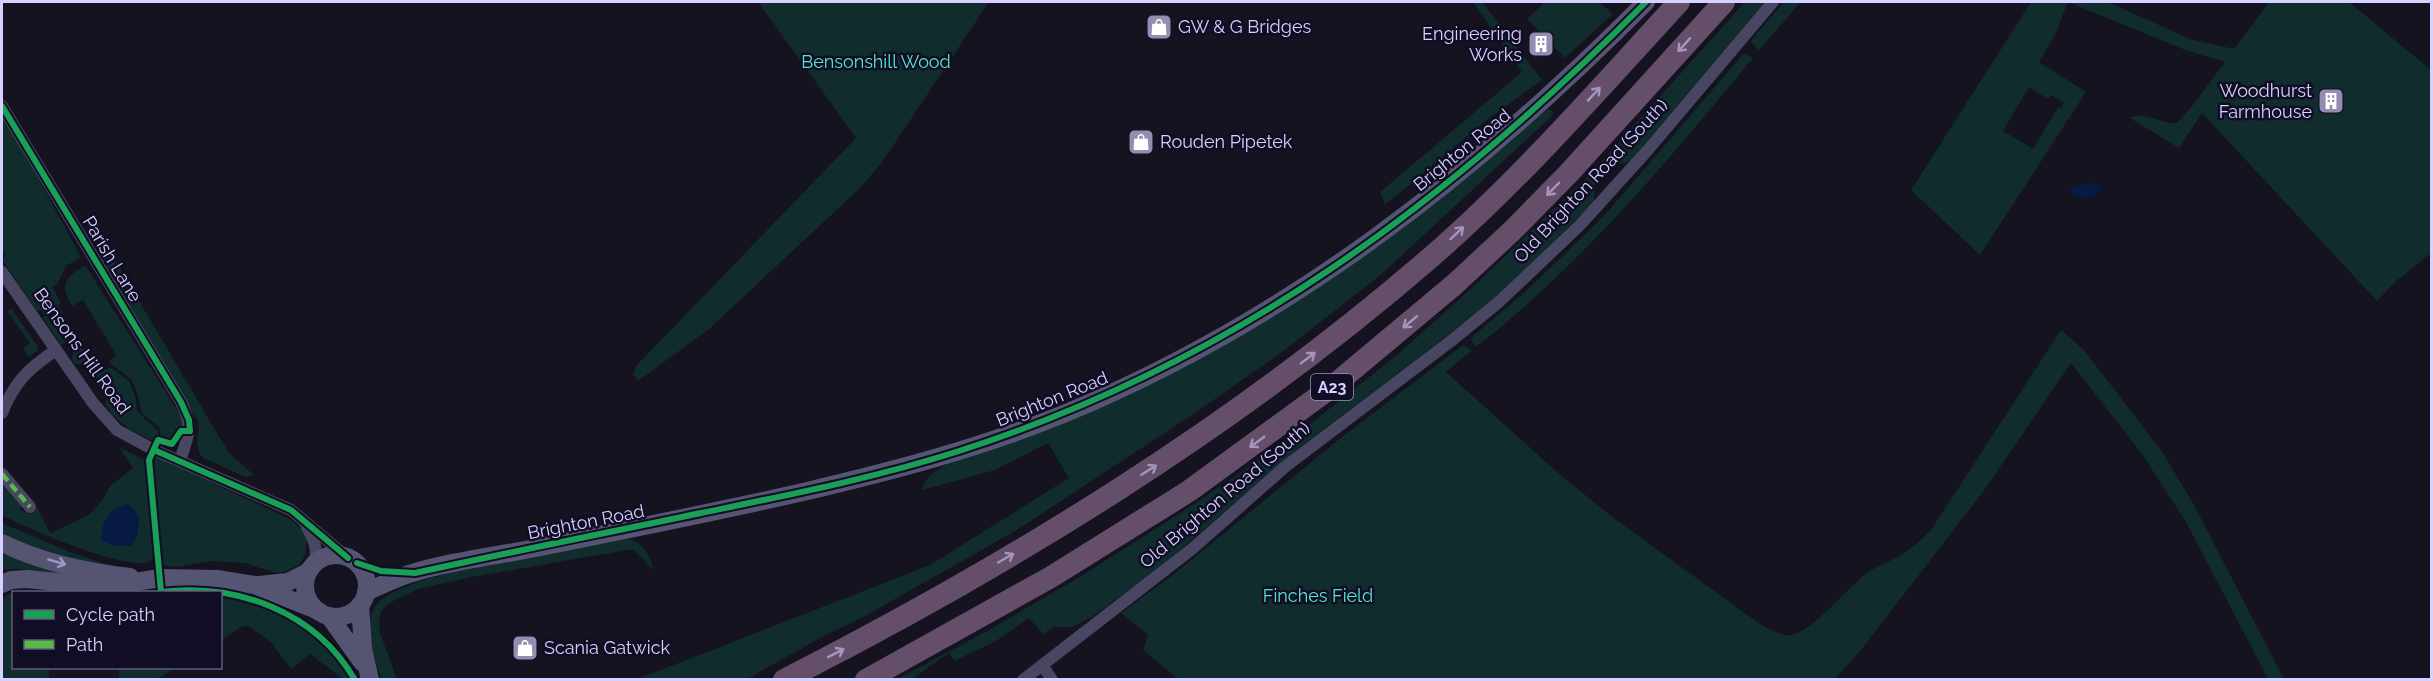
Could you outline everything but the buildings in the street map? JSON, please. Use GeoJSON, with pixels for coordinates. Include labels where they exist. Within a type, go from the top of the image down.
{"type":"FeatureCollection","features":[{"type":"Feature","properties":{"kind":"highway","name":"A23"},"geometry":{"type":"LineString","coordinates":[[784,680],[882,630],[1029,545],[1169,457],[1311,356],[1430,258],[1487,205],[1543,150],[1679,2]]}},
{"type":"Feature","properties":{"kind":"highway","name":"A23"},"geometry":{"type":"LineString","coordinates":[[866,680],[1051,577],[1189,491],[1333,386],[1455,284],[1513,230],[1568,174],[1724,2]]}},
{"type":"Feature","properties":{"kind":"street","name":"Brighton Road"},"geometry":{"type":"LineString","coordinates":[[363,599],[415,573],[652,524],[897,469],[1041,422],[1143,378],[1256,318],[1351,257],[1385,232],[1518,124],[1646,2]]}},
{"type":"Feature","properties":{"kind":"street","name":"Old Brighton Road (South)"},"geometry":{"type":"LineString","coordinates":[[1023,680],[1192,549],[1286,466],[1500,301],[1573,232],[1619,182],[1773,2]]}},
{"type":"Feature","properties":{"kind":"street","name":"Parish Lane"},"geometry":{"type":"LineString","coordinates":[[2,106],[181,402],[189,420],[190,431],[180,461]]}},
{"type":"Feature","properties":{"kind":"street","name":"Bensons Hill Road"},"geometry":{"type":"LineString","coordinates":[[2,272],[109,423],[125,436],[275,503],[303,520],[353,560]]}},
{"type":"Feature","properties":{"kind":"street"},"geometry":{"type":"LineString","coordinates":[[2,413],[12,389],[22,376],[56,350]]}},
{"type":"Feature","properties":{"kind":"street"},"geometry":{"type":"LineString","coordinates":[[2,474],[30,507]]}},
{"type":"Feature","properties":{"kind":"street"},"geometry":{"type":"LineString","coordinates":[[303,520],[315,545],[316,557],[306,580],[308,598],[324,614],[368,673]]}},
{"type":"Feature","properties":{"kind":"street"},"geometry":{"type":"LineString","coordinates":[[2,543],[28,554],[79,568],[153,579],[217,579],[254,585],[324,614],[346,615],[363,599]]}},
{"type":"Feature","properties":{"kind":"street"},"geometry":{"type":"LineString","coordinates":[[254,585],[288,582],[310,569],[319,560],[329,556],[353,560],[366,580],[360,624],[368,673]]}},
{"type":"Feature","properties":{"kind":"street","name":"Brighton Road"},"geometry":{"type":"LineString","coordinates":[[353,560],[381,571],[415,573]]}},
{"type":"Feature","properties":{"kind":"street"},"geometry":{"type":"LineString","coordinates":[[2,584],[11,580],[27,579],[105,587],[153,579]]}},
{"type":"Feature","properties":{"kind":"street"},"geometry":{"type":"LineString","coordinates":[[1043,666],[1052,680]]}},
{"type":"Feature","properties":{"kind":"green space","name":"Bensonshill Wood"},"geometry":{"type":"Polygon","coordinates":[[[758,2],[989,2],[883,161],[859,189],[709,329],[638,381],[633,374],[637,365],[856,138],[758,2]]]}},
{"type":"Feature","properties":{"kind":"green space"},"geometry":{"type":"Polygon","coordinates":[[[1473,2],[1482,2],[1542,80],[1488,119],[1385,205],[1380,192],[1522,72],[1473,2]]]}},
{"type":"Feature","properties":{"kind":"green space"},"geometry":{"type":"Polygon","coordinates":[[[1545,2],[1599,2],[1613,14],[1565,58],[1527,19],[1545,2]]]}},
{"type":"Feature","properties":{"kind":"green space"},"geometry":{"type":"Polygon","coordinates":[[[1745,2],[1765,2],[1632,159],[1625,163],[1607,165],[1599,172],[1595,183],[1594,200],[1588,208],[1497,296],[1295,451],[1160,567],[1092,617],[1072,627],[1054,627],[1043,634],[1029,618],[996,641],[954,661],[949,653],[912,679],[896,680],[1078,578],[1185,510],[1299,433],[1398,354],[1472,288],[1590,174],[1745,2]]]}},
{"type":"Feature","properties":{"kind":"green space"},"geometry":{"type":"Polygon","coordinates":[[[1784,2],[1801,2],[1759,50],[1751,42],[1753,38],[1784,2]]]}},
{"type":"Feature","properties":{"kind":"green space"},"geometry":{"type":"Polygon","coordinates":[[[2031,2],[2068,2],[2055,35],[2039,62],[2086,92],[1980,255],[1911,190],[2031,2]],[[2029,87],[2003,131],[2033,149],[2058,107],[2061,108],[2064,103],[2051,95],[2048,99],[2029,87]]]}},
{"type":"Feature","properties":{"kind":"green space"},"geometry":{"type":"Polygon","coordinates":[[[2068,2],[2108,2],[2190,39],[2234,49],[2269,2],[2349,2],[2431,70],[2431,253],[2395,282],[2377,301],[2202,113],[2179,148],[2130,118],[2141,116],[2177,123],[2225,62],[2185,50],[2068,2]]]}},
{"type":"Feature","properties":{"kind":"green space"},"geometry":{"type":"Polygon","coordinates":[[[1744,53],[1753,58],[1656,173],[1552,281],[1476,347],[1471,340],[1473,336],[1525,292],[1604,216],[1744,53]]]}},
{"type":"Feature","properties":{"kind":"green space"},"geometry":{"type":"Polygon","coordinates":[[[1550,109],[1554,112],[1553,115],[1384,272],[1285,350],[1198,411],[1017,530],[867,615],[820,638],[747,679],[635,680],[930,565],[1069,478],[1048,443],[995,470],[922,490],[928,477],[947,464],[1170,372],[1550,109]]]}},
{"type":"Feature","properties":{"kind":"green space"},"geometry":{"type":"Polygon","coordinates":[[[2,112],[81,257],[66,266],[58,283],[52,287],[61,303],[58,305],[63,313],[51,321],[63,339],[72,333],[72,338],[61,345],[43,318],[45,316],[41,310],[37,311],[3,261],[5,254],[2,249],[2,112]]]}},
{"type":"Feature","properties":{"kind":"green space"},"geometry":{"type":"Polygon","coordinates":[[[108,248],[230,454],[254,475],[246,477],[203,458],[200,454],[198,421],[99,254],[108,248]]]}},
{"type":"Feature","properties":{"kind":"green space"},"geometry":{"type":"Polygon","coordinates":[[[85,265],[181,416],[183,425],[177,430],[172,441],[161,438],[159,427],[142,413],[131,379],[109,361],[117,356],[83,300],[72,306],[68,298],[66,282],[73,273],[85,265]]]}},
{"type":"Feature","properties":{"kind":"green space"},"geometry":{"type":"Polygon","coordinates":[[[11,308],[38,347],[37,351],[29,357],[23,349],[30,343],[7,311],[11,308]]]}},
{"type":"Feature","properties":{"kind":"green space","name":"Finches Field"},"geometry":{"type":"Polygon","coordinates":[[[2061,330],[2084,350],[2161,450],[2193,503],[2284,679],[2268,679],[2186,522],[2142,454],[2071,363],[1983,492],[1860,651],[1835,679],[1178,679],[1143,650],[1148,635],[1121,613],[1174,574],[1342,437],[1463,345],[1472,350],[1446,372],[1557,472],[1611,516],[1756,621],[1780,634],[1792,635],[1819,618],[1863,576],[1908,550],[1931,530],[2061,330]]]}},
{"type":"Feature","properties":{"kind":"green space"},"geometry":{"type":"Polygon","coordinates":[[[81,347],[96,372],[91,375],[84,365],[75,364],[72,360],[73,351],[81,347]]]}},
{"type":"Feature","properties":{"kind":"green space"},"geometry":{"type":"Polygon","coordinates":[[[110,367],[129,381],[136,399],[137,411],[158,431],[155,442],[128,428],[109,412],[105,404],[107,398],[92,377],[110,367]]]}},
{"type":"Feature","properties":{"kind":"green space"},"geometry":{"type":"Polygon","coordinates":[[[119,447],[144,460],[146,465],[154,552],[151,561],[139,563],[122,561],[101,555],[54,538],[2,515],[2,482],[21,505],[20,510],[30,514],[37,507],[50,533],[89,515],[102,501],[110,486],[133,468],[119,447]]]}},
{"type":"Feature","properties":{"kind":"green space"},"geometry":{"type":"Polygon","coordinates":[[[155,456],[290,519],[306,533],[309,541],[306,542],[306,552],[299,565],[276,573],[245,563],[212,561],[176,567],[164,565],[161,556],[153,462],[155,456]]]}},
{"type":"Feature","properties":{"kind":"green space"},"geometry":{"type":"Polygon","coordinates":[[[2,523],[70,552],[119,568],[59,554],[16,540],[2,534],[2,523]]]}},
{"type":"Feature","properties":{"kind":"green space"},"geometry":{"type":"Polygon","coordinates":[[[621,537],[635,541],[644,548],[654,571],[633,549],[466,578],[418,589],[391,602],[381,611],[379,621],[380,633],[397,679],[381,679],[371,641],[370,621],[377,604],[393,593],[419,582],[491,562],[621,537]]]}},
{"type":"Feature","properties":{"kind":"green space"},"geometry":{"type":"Polygon","coordinates":[[[2,554],[84,575],[49,575],[21,569],[3,570],[2,554]]]}},
{"type":"Feature","properties":{"kind":"green space"},"geometry":{"type":"Polygon","coordinates":[[[12,593],[12,669],[49,669],[49,679],[2,679],[2,598],[12,593]]]}},
{"type":"Feature","properties":{"kind":"green space"},"geometry":{"type":"Polygon","coordinates":[[[222,597],[266,607],[291,619],[324,646],[350,679],[343,679],[310,654],[291,669],[271,642],[248,626],[243,626],[222,639],[222,597]]]}},
{"type":"Feature","properties":{"kind":"green space"},"geometry":{"type":"Polygon","coordinates":[[[119,669],[174,669],[156,679],[119,679],[119,669]]]}},
{"type":"Feature","properties":{"kind":"water"},"geometry":{"type":"Polygon","coordinates":[[[2094,182],[2101,186],[2102,191],[2088,199],[2076,196],[2069,191],[2073,187],[2094,182]]]}},
{"type":"Feature","properties":{"kind":"water"},"geometry":{"type":"Polygon","coordinates":[[[128,504],[136,513],[139,524],[132,546],[115,546],[102,541],[104,522],[107,517],[111,512],[128,504]]]}},
{"type":"Feature","properties":{"kind":"marked path"},"geometry":{"type":"LineString","coordinates":[[2,474],[30,507]]}},
{"type":"Feature","properties":{"kind":"cycle path"},"geometry":{"type":"LineString","coordinates":[[357,563],[381,571],[415,573],[766,500],[927,461],[1059,415],[1154,372],[1244,324],[1330,269],[1413,210],[1493,145],[1570,76],[1646,2]]}},
{"type":"Feature","properties":{"kind":"cycle path"},"geometry":{"type":"LineString","coordinates":[[2,106],[181,402],[189,420],[190,431],[181,431],[172,444],[158,440],[149,460],[161,591]]}},
{"type":"Feature","properties":{"kind":"cycle path"},"geometry":{"type":"LineString","coordinates":[[154,450],[291,510],[348,558]]}},
{"type":"Feature","properties":{"kind":"cycle path"},"geometry":{"type":"LineString","coordinates":[[176,591],[204,591]]}},
{"type":"Feature","properties":{"kind":"cycle path"},"geometry":{"type":"LineString","coordinates":[[222,593],[272,607],[296,619],[338,656],[355,680]]}},
{"type":"Feature","properties":{"kind":"place","name":"GW & G Bridges"},"geometry":{"type":"Point","coordinates":[1159,27]}},
{"type":"Feature","properties":{"kind":"place","name":"Engineering Works"},"geometry":{"type":"Point","coordinates":[1541,44]}},
{"type":"Feature","properties":{"kind":"place","name":"Woodhurst Farmhouse"},"geometry":{"type":"Point","coordinates":[2331,101]}},
{"type":"Feature","properties":{"kind":"place","name":"Rouden Pipetek"},"geometry":{"type":"Point","coordinates":[1141,142]}},
{"type":"Feature","properties":{"kind":"place","name":"Scania Gatwick"},"geometry":{"type":"Point","coordinates":[525,648]}}]}
